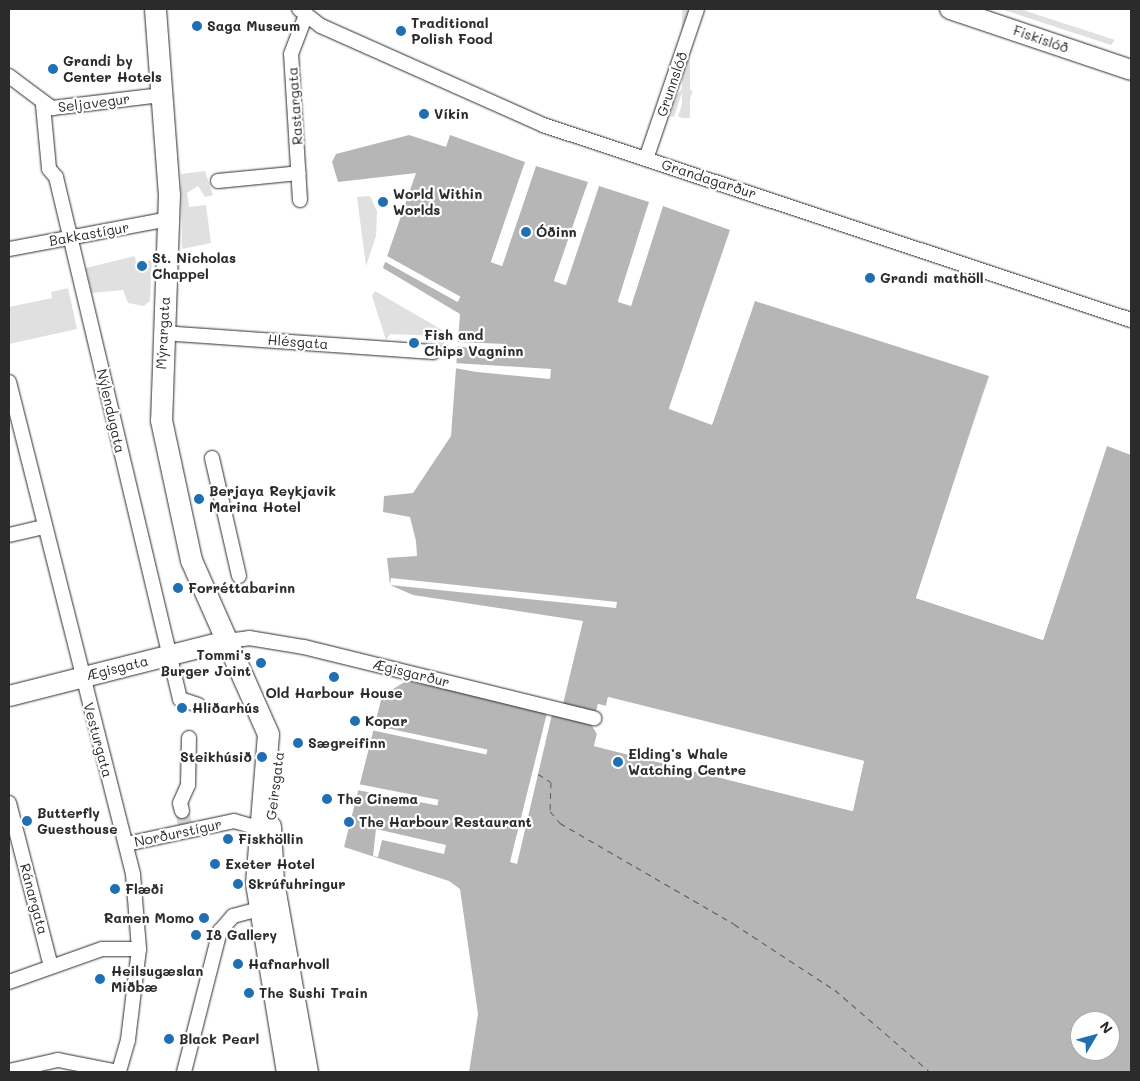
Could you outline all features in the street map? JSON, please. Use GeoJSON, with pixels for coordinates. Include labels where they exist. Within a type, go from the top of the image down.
{"type":"FeatureCollection","features":[{"type":"Feature","properties":{"kind":"main road","name":"Mýrargata"},"geometry":{"type":"LineString","coordinates":[[154,11],[169,219],[162,333],[161,420],[170,476],[191,560],[230,650]]}},
{"type":"Feature","properties":{"kind":"main road","name":"Geirsgata"},"geometry":{"type":"LineString","coordinates":[[230,650],[265,725],[270,745],[258,828],[287,1072]]}},
{"type":"Feature","properties":{"kind":"main road","name":"Geirsgata"},"geometry":{"type":"LineString","coordinates":[[230,650],[246,669],[278,733],[268,906],[307,1072]]}},
{"type":"Feature","properties":{"kind":"street","name":"Grunnslóð"},"geometry":{"type":"LineString","coordinates":[[646,158],[697,9]]}},
{"type":"Feature","properties":{"kind":"street","name":"Fiskislóð"},"geometry":{"type":"LineString","coordinates":[[950,9],[1131,70]]}},
{"type":"Feature","properties":{"kind":"street","name":"Grandagarður"},"geometry":{"type":"LineString","coordinates":[[303,12],[477,98],[646,158],[1131,320]]}},
{"type":"Feature","properties":{"kind":"street","name":"Rastargata"},"geometry":{"type":"LineString","coordinates":[[300,200],[291,54],[303,12]]}},
{"type":"Feature","properties":{"kind":"street","name":"Seljavegur"},"geometry":{"type":"LineString","coordinates":[[9,76],[43,105],[57,108],[161,95]]}},
{"type":"Feature","properties":{"kind":"street","name":"Nýlendugata"},"geometry":{"type":"LineString","coordinates":[[43,105],[51,154],[48,163],[56,176],[69,238],[180,699],[198,705]]}},
{"type":"Feature","properties":{"kind":"street"},"geometry":{"type":"LineString","coordinates":[[218,181],[299,173]]}},
{"type":"Feature","properties":{"kind":"street","name":"Bakkastígur"},"geometry":{"type":"LineString","coordinates":[[9,249],[169,219]]}},
{"type":"Feature","properties":{"kind":"street","name":"Hlésgata"},"geometry":{"type":"LineString","coordinates":[[162,333],[433,352]]}},
{"type":"Feature","properties":{"kind":"street","name":"Vesturgata"},"geometry":{"type":"LineString","coordinates":[[9,382],[44,527],[126,844],[139,949],[128,1040],[118,1072]]}},
{"type":"Feature","properties":{"kind":"street"},"geometry":{"type":"LineString","coordinates":[[212,458],[239,576]]}},
{"type":"Feature","properties":{"kind":"street"},"geometry":{"type":"LineString","coordinates":[[9,535],[44,527]]}},
{"type":"Feature","properties":{"kind":"street","name":"Ægisgarður"},"geometry":{"type":"LineString","coordinates":[[230,650],[249,638],[304,647],[594,718]]}},
{"type":"Feature","properties":{"kind":"street","name":"Ægisgata"},"geometry":{"type":"LineString","coordinates":[[9,696],[170,655],[230,650]]}},
{"type":"Feature","properties":{"kind":"street"},"geometry":{"type":"LineString","coordinates":[[184,822],[180,803],[188,785],[189,738]]}},
{"type":"Feature","properties":{"kind":"street","name":"Ránargata"},"geometry":{"type":"LineString","coordinates":[[9,803],[51,966]]}},
{"type":"Feature","properties":{"kind":"street","name":"Norðurstígur"},"geometry":{"type":"LineString","coordinates":[[126,844],[184,822],[234,821],[258,828]]}},
{"type":"Feature","properties":{"kind":"street"},"geometry":{"type":"LineString","coordinates":[[184,1072],[220,931],[233,916],[268,906]]}},
{"type":"Feature","properties":{"kind":"street"},"geometry":{"type":"LineString","coordinates":[[9,982],[110,947],[139,949]]}},
{"type":"Feature","properties":{"kind":"street"},"geometry":{"type":"LineString","coordinates":[[9,1072],[58,1060],[118,1072]]}},
{"type":"Feature","properties":{"kind":"shaded area"},"geometry":{"type":"Polygon","coordinates":[[[682,9],[690,9],[690,118],[682,118],[682,9]]]}},
{"type":"Feature","properties":{"kind":"shaded area"},"geometry":{"type":"Polygon","coordinates":[[[1001,9],[1020,9],[1115,40],[1111,45],[1001,9]]]}},
{"type":"Feature","properties":{"kind":"shaded area"},"geometry":{"type":"Polygon","coordinates":[[[684,86],[674,117],[670,116],[676,96],[684,86]]]}},
{"type":"Feature","properties":{"kind":"shaded area"},"geometry":{"type":"Polygon","coordinates":[[[687,89],[693,91],[684,118],[678,117],[687,89]]]}},
{"type":"Feature","properties":{"kind":"shaded area"},"geometry":{"type":"Polygon","coordinates":[[[409,135],[446,147],[450,135],[525,162],[491,262],[502,266],[536,166],[588,182],[554,281],[565,285],[599,186],[649,202],[618,301],[631,306],[663,206],[730,230],[669,408],[712,424],[755,301],[989,376],[916,598],[1043,640],[1107,446],[1131,455],[1131,1072],[469,1072],[478,1014],[460,889],[449,881],[344,847],[382,696],[406,681],[551,709],[592,726],[597,734],[594,746],[852,811],[864,761],[608,697],[606,706],[598,704],[596,712],[563,704],[583,621],[413,595],[390,585],[387,558],[417,556],[416,541],[410,517],[383,512],[384,496],[413,493],[451,436],[460,314],[383,268],[416,173],[338,182],[332,162],[336,154],[409,135]]]}},
{"type":"Feature","properties":{"kind":"shaded area"},"geometry":{"type":"Polygon","coordinates":[[[205,171],[213,195],[205,197],[198,186],[187,193],[189,207],[206,205],[211,243],[182,249],[181,174],[205,171]]]}},
{"type":"Feature","properties":{"kind":"shaded area"},"geometry":{"type":"Polygon","coordinates":[[[370,196],[377,211],[376,236],[366,266],[357,197],[370,196]]]}},
{"type":"Feature","properties":{"kind":"shaded area"},"geometry":{"type":"Polygon","coordinates":[[[135,256],[136,263],[152,260],[150,301],[144,306],[128,303],[123,290],[92,293],[86,268],[135,256]]]}},
{"type":"Feature","properties":{"kind":"shaded area"},"geometry":{"type":"Polygon","coordinates":[[[68,288],[77,329],[9,344],[9,307],[52,298],[51,292],[68,288]]]}},
{"type":"Feature","properties":{"kind":"shaded area"},"geometry":{"type":"Polygon","coordinates":[[[375,291],[444,331],[444,351],[438,350],[438,336],[390,334],[386,340],[372,296],[375,291]]]}},
{"type":"Feature","properties":{"kind":"pier"},"geometry":{"type":"Polygon","coordinates":[[[525,162],[494,261],[501,263],[536,166],[502,266],[491,262],[525,162]]]}},
{"type":"Feature","properties":{"kind":"pier"},"geometry":{"type":"Polygon","coordinates":[[[588,182],[557,280],[564,282],[599,186],[566,285],[554,281],[588,182]]]}},
{"type":"Feature","properties":{"kind":"pier"},"geometry":{"type":"Polygon","coordinates":[[[649,202],[621,300],[630,303],[663,206],[631,306],[618,302],[649,202]]]}},
{"type":"Feature","properties":{"kind":"pier"},"geometry":{"type":"Polygon","coordinates":[[[387,256],[460,297],[458,302],[384,261],[387,256]]]}},
{"type":"Feature","properties":{"kind":"pier"},"geometry":{"type":"Polygon","coordinates":[[[711,285],[672,407],[710,421],[755,301],[712,425],[669,409],[711,285]]]}},
{"type":"Feature","properties":{"kind":"pier"},"geometry":{"type":"Polygon","coordinates":[[[457,342],[505,344],[505,351],[456,346],[457,342]]]}},
{"type":"Feature","properties":{"kind":"pier"},"geometry":{"type":"Polygon","coordinates":[[[454,363],[551,369],[550,379],[477,372],[454,368],[454,363]]]}},
{"type":"Feature","properties":{"kind":"pier"},"geometry":{"type":"Polygon","coordinates":[[[989,374],[919,596],[1042,637],[1107,446],[1043,640],[916,598],[989,374]]]}},
{"type":"Feature","properties":{"kind":"pier"},"geometry":{"type":"Polygon","coordinates":[[[391,578],[617,602],[616,608],[390,585],[391,578]]]}},
{"type":"Feature","properties":{"kind":"pier"},"geometry":{"type":"Polygon","coordinates":[[[608,697],[864,761],[853,811],[594,746],[597,734],[593,723],[600,733],[597,744],[851,808],[861,762],[610,700],[608,708],[600,707],[595,715],[598,704],[606,706],[608,697]]]}},
{"type":"Feature","properties":{"kind":"pier"},"geometry":{"type":"Polygon","coordinates":[[[548,709],[553,710],[517,864],[510,862],[548,709]]]}},
{"type":"Feature","properties":{"kind":"pier"},"geometry":{"type":"Polygon","coordinates":[[[372,725],[487,750],[486,754],[371,730],[372,725]]]}},
{"type":"Feature","properties":{"kind":"pier"},"geometry":{"type":"Polygon","coordinates":[[[358,784],[438,800],[437,806],[357,790],[358,784]]]}},
{"type":"Feature","properties":{"kind":"pier"},"geometry":{"type":"Polygon","coordinates":[[[376,829],[446,845],[444,854],[382,840],[378,857],[373,856],[376,829]]]}},
{"type":"Feature","properties":{"kind":"ferry route"},"geometry":{"type":"LineString","coordinates":[[538,774],[551,782],[550,811],[560,823],[734,924],[835,990],[930,1072]]}},
{"type":"Feature","properties":{"kind":"tunnel"},"geometry":{"type":"LineString","coordinates":[[182,811],[185,824]]}},
{"type":"Feature","properties":{"kind":"place","name":"Saga Museum"},"geometry":{"type":"Point","coordinates":[197,26]}},
{"type":"Feature","properties":{"kind":"place","name":"Traditional Polish Food"},"geometry":{"type":"Point","coordinates":[401,31]}},
{"type":"Feature","properties":{"kind":"place","name":"Grandi by Center Hotels"},"geometry":{"type":"Point","coordinates":[53,69]}},
{"type":"Feature","properties":{"kind":"place","name":"Víkin"},"geometry":{"type":"Point","coordinates":[424,114]}},
{"type":"Feature","properties":{"kind":"place","name":"World Within Worlds"},"geometry":{"type":"Point","coordinates":[383,202]}},
{"type":"Feature","properties":{"kind":"place","name":"Óðinn"},"geometry":{"type":"Point","coordinates":[526,232]}},
{"type":"Feature","properties":{"kind":"place","name":"St. Nicholas Chappel"},"geometry":{"type":"Point","coordinates":[142,266]}},
{"type":"Feature","properties":{"kind":"place","name":"Grandi mathöll"},"geometry":{"type":"Point","coordinates":[870,278]}},
{"type":"Feature","properties":{"kind":"place","name":"Fish and Chips Vagninn"},"geometry":{"type":"Point","coordinates":[414,343]}},
{"type":"Feature","properties":{"kind":"place","name":"Berjaya Reykjavik Marina Hotel"},"geometry":{"type":"Point","coordinates":[199,499]}},
{"type":"Feature","properties":{"kind":"place","name":"Forréttabarinn"},"geometry":{"type":"Point","coordinates":[178,588]}},
{"type":"Feature","properties":{"kind":"place","name":"Tommi's Burger Joint"},"geometry":{"type":"Point","coordinates":[261,663]}},
{"type":"Feature","properties":{"kind":"place","name":"Old Harbour House"},"geometry":{"type":"Point","coordinates":[334,677]}},
{"type":"Feature","properties":{"kind":"place","name":"Hliðarhús"},"geometry":{"type":"Point","coordinates":[182,708]}},
{"type":"Feature","properties":{"kind":"place","name":"Kopar"},"geometry":{"type":"Point","coordinates":[355,721]}},
{"type":"Feature","properties":{"kind":"place","name":"Sægreifinn"},"geometry":{"type":"Point","coordinates":[298,743]}},
{"type":"Feature","properties":{"kind":"place","name":"Steikhúsið"},"geometry":{"type":"Point","coordinates":[262,757]}},
{"type":"Feature","properties":{"kind":"place","name":"Elding’s Whale Watching Centre"},"geometry":{"type":"Point","coordinates":[618,762]}},
{"type":"Feature","properties":{"kind":"place","name":"The Cinema"},"geometry":{"type":"Point","coordinates":[327,799]}},
{"type":"Feature","properties":{"kind":"place","name":"Butterfly Guesthouse"},"geometry":{"type":"Point","coordinates":[27,821]}},
{"type":"Feature","properties":{"kind":"place","name":"The Harbour Restaurant"},"geometry":{"type":"Point","coordinates":[349,822]}},
{"type":"Feature","properties":{"kind":"place","name":"Fiskhöllin"},"geometry":{"type":"Point","coordinates":[228,839]}},
{"type":"Feature","properties":{"kind":"place","name":"Exeter Hotel"},"geometry":{"type":"Point","coordinates":[215,864]}},
{"type":"Feature","properties":{"kind":"place","name":"Skrúfuhringur"},"geometry":{"type":"Point","coordinates":[238,884]}},
{"type":"Feature","properties":{"kind":"place","name":"Flæði"},"geometry":{"type":"Point","coordinates":[115,889]}},
{"type":"Feature","properties":{"kind":"place","name":"Ramen Momo"},"geometry":{"type":"Point","coordinates":[204,918]}},
{"type":"Feature","properties":{"kind":"place","name":"I8 Gallery"},"geometry":{"type":"Point","coordinates":[196,935]}},
{"type":"Feature","properties":{"kind":"place","name":"Hafnarhvoll"},"geometry":{"type":"Point","coordinates":[238,964]}},
{"type":"Feature","properties":{"kind":"place","name":"Heilsugæslan Miðbæ"},"geometry":{"type":"Point","coordinates":[100,979]}},
{"type":"Feature","properties":{"kind":"place","name":"The Sushi Train"},"geometry":{"type":"Point","coordinates":[249,993]}},
{"type":"Feature","properties":{"kind":"place","name":"Black Pearl"},"geometry":{"type":"Point","coordinates":[169,1039]}}]}
